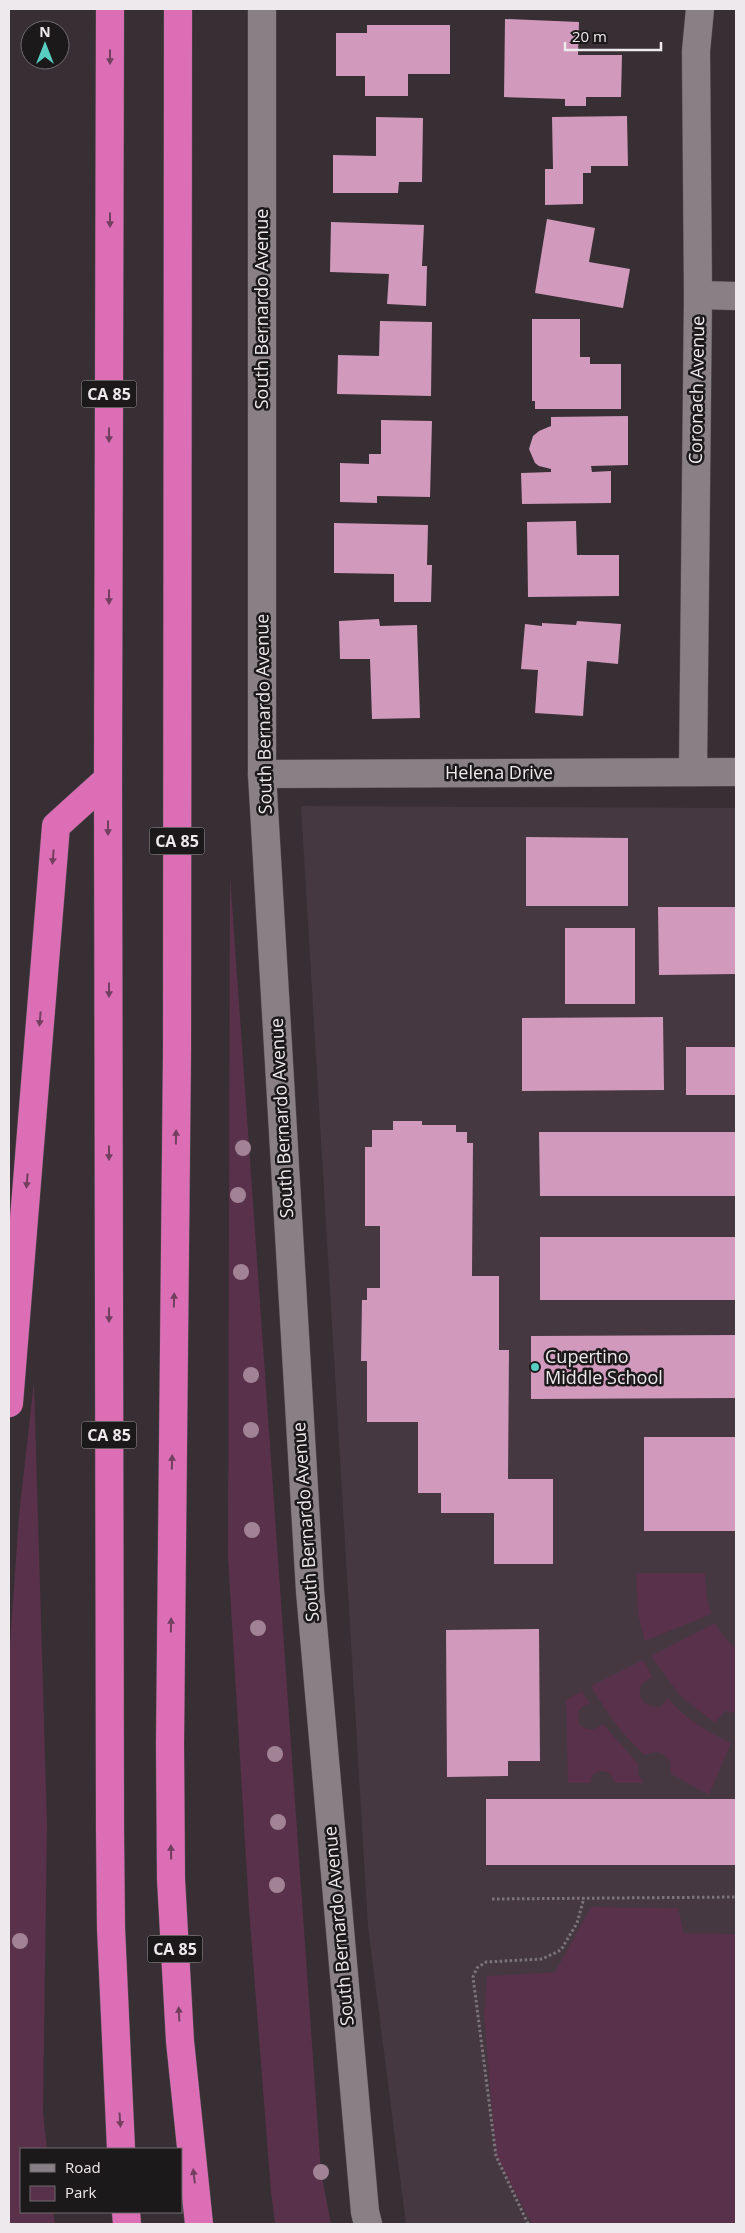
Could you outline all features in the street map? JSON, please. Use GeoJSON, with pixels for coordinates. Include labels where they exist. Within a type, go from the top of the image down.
{"type":"FeatureCollection","features":[{"type":"Feature","properties":{"kind":"highway","name":"CA 85"},"geometry":{"type":"LineString","coordinates":[[110,9],[108,779],[110,1828],[111,1928],[122,2148]]}},
{"type":"Feature","properties":{"kind":"highway","name":"CA 85"},"geometry":{"type":"LineString","coordinates":[[178,9],[177,1051],[170,1664],[171,1841],[180,2041],[199,2224]]}},
{"type":"Feature","properties":{"kind":"highway"},"geometry":{"type":"LineString","coordinates":[[9,1403],[56,826],[108,779]]}},
{"type":"Feature","properties":{"kind":"street","name":"South Bernardo Avenue"},"geometry":{"type":"LineString","coordinates":[[262,9],[262,774],[310,1591],[340,1941],[365,2212],[368,2224]]}},
{"type":"Feature","properties":{"kind":"street","name":"Coronach Avenue"},"geometry":{"type":"LineString","coordinates":[[693,772],[698,295],[696,50],[700,9]]}},
{"type":"Feature","properties":{"kind":"street"},"geometry":{"type":"LineString","coordinates":[[698,295],[736,296]]}},
{"type":"Feature","properties":{"kind":"street","name":"Helena Drive"},"geometry":{"type":"LineString","coordinates":[[262,774],[736,772]]}},
{"type":"Feature","properties":{"kind":"path"},"geometry":{"type":"LineString","coordinates":[[492,1898],[736,1897]]}},
{"type":"Feature","properties":{"kind":"path"},"geometry":{"type":"LineString","coordinates":[[528,2224],[496,2156],[473,1978],[477,1968],[486,1962],[542,1959],[561,1950],[577,1923],[584,1898]]}},
{"type":"Feature","properties":{"kind":"shaded area","name":"Cupertino Middle School"},"geometry":{"type":"Polygon","coordinates":[[[301,806],[736,808],[736,2224],[406,2224],[368,1927],[301,806]]]}},
{"type":"Feature","properties":{"kind":"green space"},"geometry":{"type":"Polygon","coordinates":[[[230,875],[321,2172],[331,2224],[275,2224],[249,1909],[228,1557],[230,875]]]}},
{"type":"Feature","properties":{"kind":"green space"},"geometry":{"type":"Polygon","coordinates":[[[34,1382],[47,1824],[43,2113],[47,2148],[20,2148],[20,2213],[53,2213],[55,2224],[9,2224],[9,1659],[19,1515],[34,1382]]]}},
{"type":"Feature","properties":{"kind":"green space"},"geometry":{"type":"Polygon","coordinates":[[[636,1573],[705,1573],[711,1614],[645,1641],[638,1615],[636,1573]]]}},
{"type":"Feature","properties":{"kind":"green space"},"geometry":{"type":"Polygon","coordinates":[[[715,1623],[724,1637],[736,1649],[736,1713],[725,1711],[715,1723],[680,1696],[651,1656],[715,1623]]]}},
{"type":"Feature","properties":{"kind":"green space"},"geometry":{"type":"Polygon","coordinates":[[[643,1660],[653,1678],[642,1685],[640,1695],[642,1700],[653,1707],[661,1707],[668,1698],[681,1712],[697,1724],[731,1743],[709,1795],[671,1774],[670,1762],[662,1754],[656,1752],[645,1755],[637,1748],[615,1723],[591,1686],[643,1660]]]}},
{"type":"Feature","properties":{"kind":"green space"},"geometry":{"type":"Polygon","coordinates":[[[582,1691],[590,1704],[583,1706],[578,1712],[579,1724],[591,1729],[603,1724],[638,1764],[638,1774],[644,1783],[615,1783],[610,1773],[601,1771],[593,1774],[590,1783],[568,1783],[566,1700],[582,1691]]]}},
{"type":"Feature","properties":{"kind":"green space"},"geometry":{"type":"Polygon","coordinates":[[[591,1907],[678,1908],[684,1933],[736,1934],[736,2224],[532,2224],[496,2156],[484,2015],[487,1976],[555,1972],[591,1907]]]}},
{"type":"Feature","properties":{"kind":"building"},"geometry":{"type":"Polygon","coordinates":[[[505,19],[579,22],[578,55],[622,55],[621,97],[586,97],[586,106],[565,106],[565,99],[504,97],[505,19]]]}},
{"type":"Feature","properties":{"kind":"building"},"geometry":{"type":"Polygon","coordinates":[[[367,25],[450,25],[450,74],[408,74],[408,96],[365,96],[365,76],[336,76],[336,33],[367,33],[367,25]]]}},
{"type":"Feature","properties":{"kind":"building"},"geometry":{"type":"Polygon","coordinates":[[[627,116],[628,166],[591,166],[591,173],[583,173],[583,204],[545,205],[545,169],[553,169],[552,117],[627,116]]]}},
{"type":"Feature","properties":{"kind":"building"},"geometry":{"type":"Polygon","coordinates":[[[376,117],[423,118],[422,182],[399,182],[398,193],[333,193],[333,155],[376,156],[376,117]]]}},
{"type":"Feature","properties":{"kind":"building"},"geometry":{"type":"Polygon","coordinates":[[[547,219],[595,228],[589,262],[630,269],[623,308],[535,293],[547,219]]]}},
{"type":"Feature","properties":{"kind":"building"},"geometry":{"type":"Polygon","coordinates":[[[331,222],[424,225],[422,266],[427,266],[426,306],[387,304],[389,274],[330,272],[331,222]]]}},
{"type":"Feature","properties":{"kind":"building"},"geometry":{"type":"Polygon","coordinates":[[[532,319],[580,319],[580,357],[590,357],[590,364],[621,364],[621,409],[535,409],[535,401],[532,401],[532,319]]]}},
{"type":"Feature","properties":{"kind":"building"},"geometry":{"type":"Polygon","coordinates":[[[380,321],[432,322],[431,396],[337,394],[338,355],[379,356],[380,321]]]}},
{"type":"Feature","properties":{"kind":"building"},"geometry":{"type":"Polygon","coordinates":[[[628,416],[628,465],[591,466],[592,472],[611,471],[611,503],[522,504],[521,473],[551,472],[551,469],[535,463],[529,449],[533,436],[551,426],[551,417],[628,416]]]}},
{"type":"Feature","properties":{"kind":"building"},"geometry":{"type":"Polygon","coordinates":[[[381,420],[432,421],[430,497],[377,496],[377,503],[340,502],[340,463],[369,464],[369,454],[381,454],[381,420]]]}},
{"type":"Feature","properties":{"kind":"building"},"geometry":{"type":"Polygon","coordinates":[[[576,521],[577,555],[619,555],[619,596],[528,597],[527,522],[576,521]]]}},
{"type":"Feature","properties":{"kind":"building"},"geometry":{"type":"Polygon","coordinates":[[[334,523],[428,525],[427,565],[432,565],[431,602],[394,602],[394,574],[334,573],[334,523]]]}},
{"type":"Feature","properties":{"kind":"building"},"geometry":{"type":"Polygon","coordinates":[[[379,619],[380,626],[417,625],[420,718],[372,719],[370,659],[340,659],[339,621],[379,619]]]}},
{"type":"Feature","properties":{"kind":"building"},"geometry":{"type":"Polygon","coordinates":[[[577,621],[621,624],[618,664],[587,661],[583,716],[535,713],[538,670],[521,669],[525,624],[542,626],[542,623],[576,625],[577,621]]]}},
{"type":"Feature","properties":{"kind":"building"},"geometry":{"type":"Polygon","coordinates":[[[526,837],[628,838],[628,906],[526,906],[526,837]]]}},
{"type":"Feature","properties":{"kind":"building"},"geometry":{"type":"Polygon","coordinates":[[[658,907],[736,907],[736,974],[659,975],[658,907]]]}},
{"type":"Feature","properties":{"kind":"building"},"geometry":{"type":"Polygon","coordinates":[[[565,928],[635,928],[635,1004],[565,1004],[565,928]]]}},
{"type":"Feature","properties":{"kind":"building"},"geometry":{"type":"Polygon","coordinates":[[[663,1017],[664,1090],[522,1091],[522,1018],[663,1017]]]}},
{"type":"Feature","properties":{"kind":"building"},"geometry":{"type":"Polygon","coordinates":[[[686,1047],[736,1047],[736,1095],[686,1095],[686,1047]]]}},
{"type":"Feature","properties":{"kind":"building"},"geometry":{"type":"Polygon","coordinates":[[[393,1121],[422,1121],[422,1125],[456,1125],[456,1132],[467,1132],[467,1143],[473,1143],[472,1276],[499,1276],[499,1350],[509,1350],[508,1479],[553,1479],[553,1564],[494,1564],[494,1513],[441,1513],[441,1493],[418,1493],[418,1422],[367,1422],[367,1361],[361,1361],[362,1300],[367,1300],[367,1288],[380,1288],[380,1226],[365,1226],[365,1147],[372,1147],[372,1130],[393,1130],[393,1121]]]}},
{"type":"Feature","properties":{"kind":"building"},"geometry":{"type":"Polygon","coordinates":[[[539,1132],[736,1132],[736,1196],[540,1196],[539,1132]]]}},
{"type":"Feature","properties":{"kind":"building"},"geometry":{"type":"Polygon","coordinates":[[[540,1237],[736,1237],[736,1300],[540,1300],[540,1237]]]}},
{"type":"Feature","properties":{"kind":"building"},"geometry":{"type":"Polygon","coordinates":[[[736,1335],[736,1398],[531,1399],[531,1336],[736,1335]]]}},
{"type":"Feature","properties":{"kind":"building"},"geometry":{"type":"Polygon","coordinates":[[[644,1437],[736,1437],[736,1531],[644,1531],[644,1437]]]}},
{"type":"Feature","properties":{"kind":"building"},"geometry":{"type":"Polygon","coordinates":[[[539,1629],[540,1761],[508,1761],[508,1776],[447,1777],[446,1630],[539,1629]]]}},
{"type":"Feature","properties":{"kind":"building"},"geometry":{"type":"Polygon","coordinates":[[[486,1799],[736,1799],[736,1865],[486,1865],[486,1799]]]}},
{"type":"Feature","properties":{"kind":"place","name":"Cupertino Middle School"},"geometry":{"type":"Point","coordinates":[535,1367]}}]}
